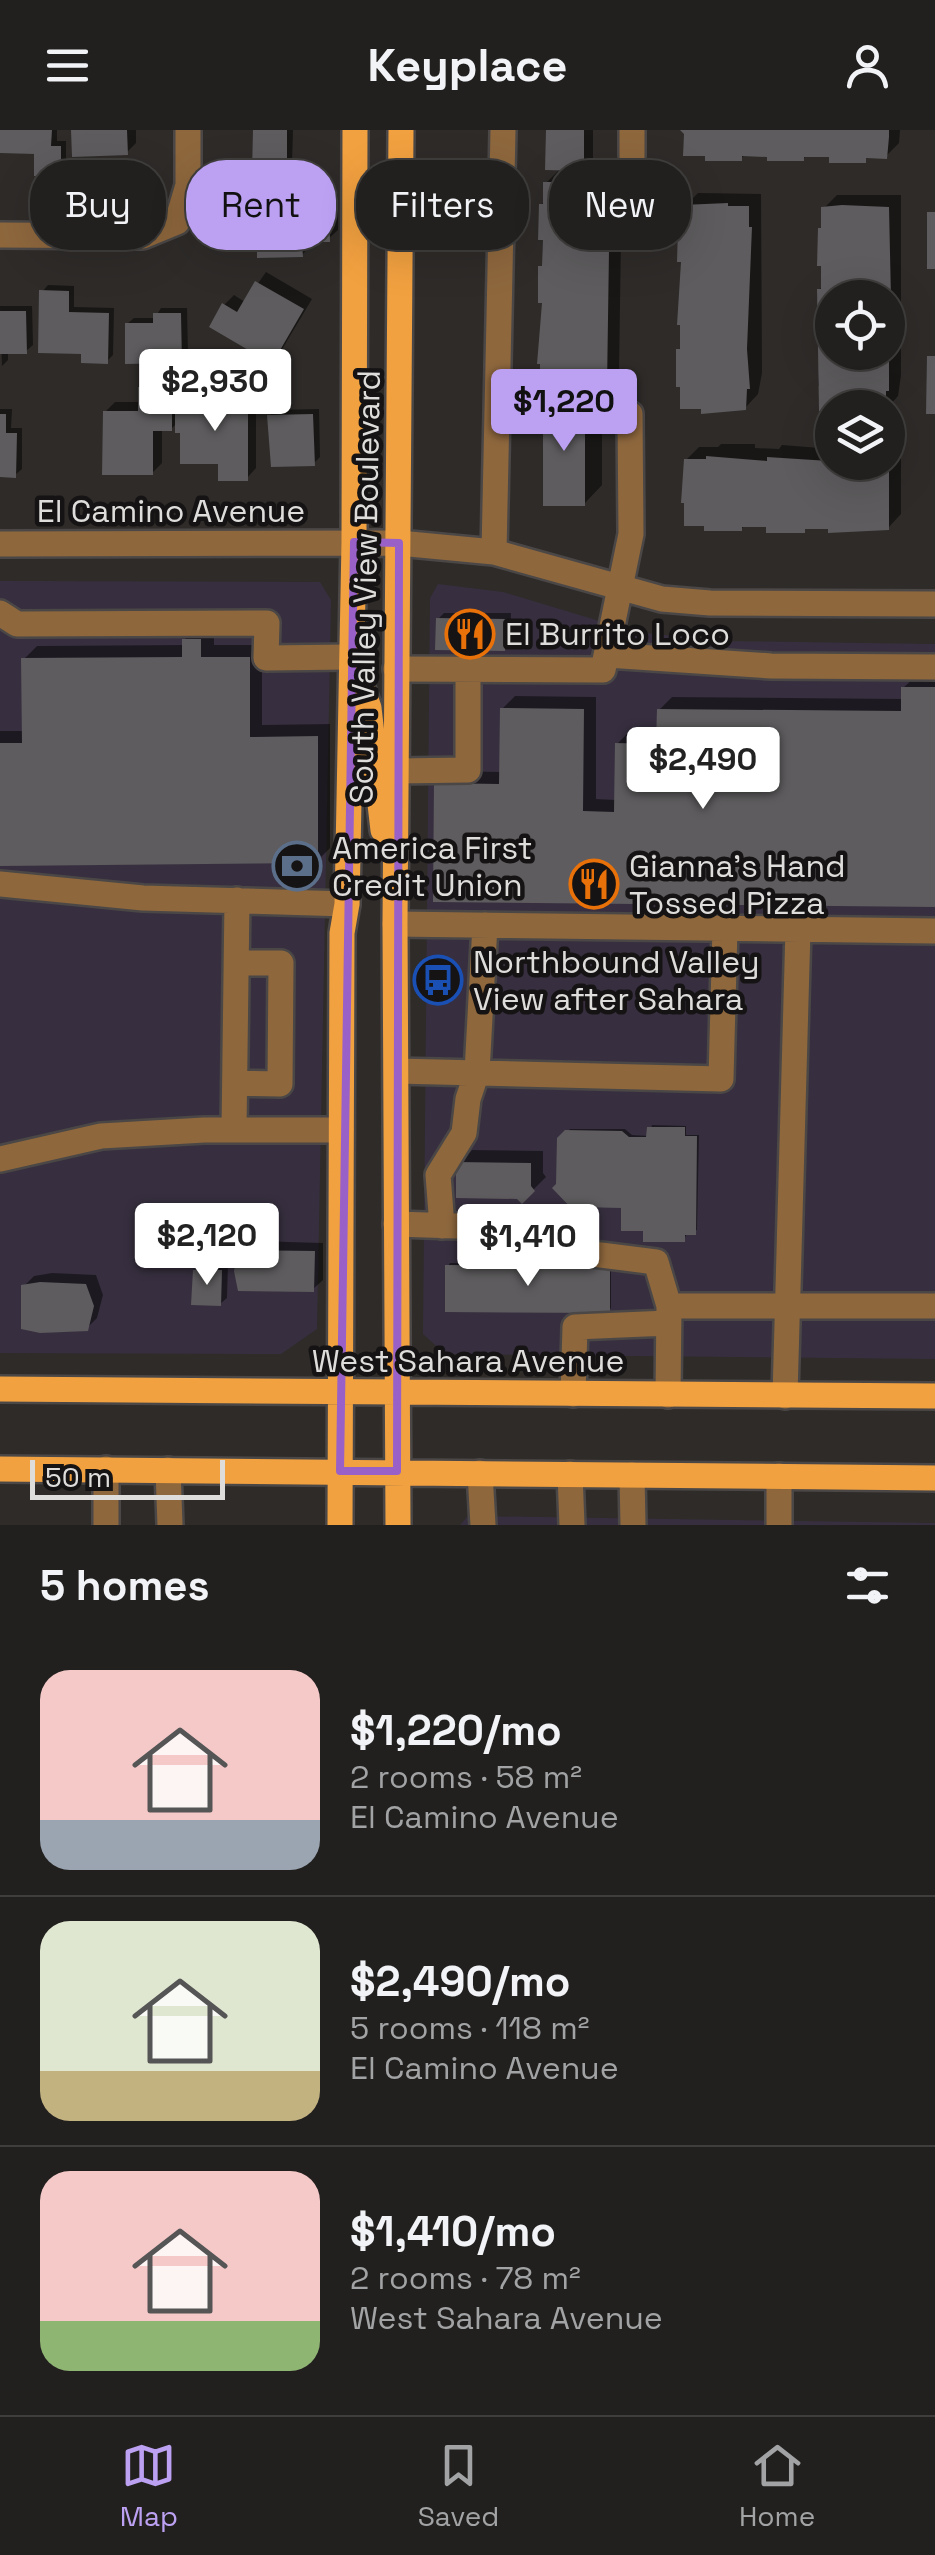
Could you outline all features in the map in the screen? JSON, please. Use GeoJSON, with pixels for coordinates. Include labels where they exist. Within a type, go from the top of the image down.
{"type":"FeatureCollection","features":[{"type":"Feature","properties":{"kind":"main road","name":"South Valley View Boulevard"},"geometry":{"type":"LineString","coordinates":[[340,1525],[342,933],[347,904],[354,542],[355,130]]}},
{"type":"Feature","properties":{"kind":"main road","name":"South Valley View Boulevard"},"geometry":{"type":"LineString","coordinates":[[398,1525],[395,924],[401,130]]}},
{"type":"Feature","properties":{"kind":"main road"},"geometry":{"type":"LineString","coordinates":[[350,658],[369,708],[395,924]]}},
{"type":"Feature","properties":{"kind":"main road","name":"West Sahara Avenue"},"geometry":{"type":"LineString","coordinates":[[0,1389],[935,1396]]}},
{"type":"Feature","properties":{"kind":"main road"},"geometry":{"type":"LineString","coordinates":[[0,1469],[935,1478]]}},
{"type":"Feature","properties":{"kind":"street"},"geometry":{"type":"LineString","coordinates":[[0,235],[143,236],[177,222],[188,185],[188,130]]}},
{"type":"Feature","properties":{"kind":"street"},"geometry":{"type":"LineString","coordinates":[[494,552],[502,130]]}},
{"type":"Feature","properties":{"kind":"street"},"geometry":{"type":"LineString","coordinates":[[632,130],[632,156]]}},
{"type":"Feature","properties":{"kind":"street"},"geometry":{"type":"LineString","coordinates":[[396,670],[604,670],[630,534],[630,414]]}},
{"type":"Feature","properties":{"kind":"street","name":"El Camino Avenue"},"geometry":{"type":"LineString","coordinates":[[0,544],[399,543],[494,552],[662,599],[710,603],[935,604]]}},
{"type":"Feature","properties":{"kind":"street"},"geometry":{"type":"LineString","coordinates":[[0,613],[17,624],[267,622],[266,658],[350,658]]}},
{"type":"Feature","properties":{"kind":"street"},"geometry":{"type":"LineString","coordinates":[[606,655],[771,666],[935,667]]}},
{"type":"Feature","properties":{"kind":"street"},"geometry":{"type":"LineString","coordinates":[[396,771],[468,770],[468,671]]}},
{"type":"Feature","properties":{"kind":"street"},"geometry":{"type":"LineString","coordinates":[[0,884],[143,898],[347,904]]}},
{"type":"Feature","properties":{"kind":"street"},"geometry":{"type":"LineString","coordinates":[[234,1130],[238,900]]}},
{"type":"Feature","properties":{"kind":"street"},"geometry":{"type":"LineString","coordinates":[[395,924],[935,930]]}},
{"type":"Feature","properties":{"kind":"street"},"geometry":{"type":"LineString","coordinates":[[442,1226],[438,1175],[464,1133],[468,1099],[478,1072],[485,925]]}},
{"type":"Feature","properties":{"kind":"street"},"geometry":{"type":"LineString","coordinates":[[397,1071],[721,1079],[725,928]]}},
{"type":"Feature","properties":{"kind":"street"},"geometry":{"type":"LineString","coordinates":[[785,1396],[798,929]]}},
{"type":"Feature","properties":{"kind":"street"},"geometry":{"type":"LineString","coordinates":[[235,1083],[280,1084],[282,963],[237,963]]}},
{"type":"Feature","properties":{"kind":"street"},"geometry":{"type":"LineString","coordinates":[[0,1159],[92,1137],[234,1130],[341,1130]]}},
{"type":"Feature","properties":{"kind":"street"},"geometry":{"type":"LineString","coordinates":[[396,1224],[487,1227],[521,1245],[656,1262],[668,1315],[668,1395]]}},
{"type":"Feature","properties":{"kind":"street"},"geometry":{"type":"LineString","coordinates":[[574,1394],[575,1327],[668,1315],[787,1307],[935,1306]]}},
{"type":"Feature","properties":{"kind":"street"},"geometry":{"type":"LineString","coordinates":[[106,1470],[106,1525]]}},
{"type":"Feature","properties":{"kind":"street"},"geometry":{"type":"LineString","coordinates":[[168,1470],[170,1525]]}},
{"type":"Feature","properties":{"kind":"street"},"geometry":{"type":"LineString","coordinates":[[480,1473],[483,1525]]}},
{"type":"Feature","properties":{"kind":"street"},"geometry":{"type":"LineString","coordinates":[[570,1474],[572,1525]]}},
{"type":"Feature","properties":{"kind":"street"},"geometry":{"type":"LineString","coordinates":[[632,1475],[633,1525]]}},
{"type":"Feature","properties":{"kind":"street"},"geometry":{"type":"LineString","coordinates":[[779,1476],[779,1525]]}},
{"type":"Feature","properties":{"kind":"highlighted area"},"geometry":{"type":"Polygon","coordinates":[[[354,542],[399,543],[397,1471],[340,1471],[354,542]]]}},
{"type":"Feature","properties":{"kind":"shaded area"},"geometry":{"type":"Polygon","coordinates":[[[0,581],[320,582],[331,600],[317,1329],[281,1354],[0,1353],[0,581]]]}},
{"type":"Feature","properties":{"kind":"shaded area"},"geometry":{"type":"Polygon","coordinates":[[[438,584],[503,592],[636,632],[721,641],[935,644],[935,1359],[445,1354],[423,1334],[430,598],[438,584]]]}},
{"type":"Feature","properties":{"kind":"shaded area"},"geometry":{"type":"Polygon","coordinates":[[[468,1516],[935,1523],[935,1525],[460,1525],[468,1516]]]}},
{"type":"Feature","properties":{"kind":"building"},"geometry":{"type":"Polygon","coordinates":[[[0,130],[52,130],[51,146],[61,146],[61,160],[34,160],[34,154],[0,153],[0,130]]]}},
{"type":"Feature","properties":{"kind":"building"},"geometry":{"type":"Polygon","coordinates":[[[71,130],[127,130],[128,155],[72,157],[71,130]]]}},
{"type":"Feature","properties":{"kind":"building"},"geometry":{"type":"Polygon","coordinates":[[[253,130],[287,130],[287,160],[252,160],[253,130]]]}},
{"type":"Feature","properties":{"kind":"building"},"geometry":{"type":"Polygon","coordinates":[[[546,130],[584,130],[584,160],[549,160],[549,170],[545,170],[546,130]]]}},
{"type":"Feature","properties":{"kind":"building"},"geometry":{"type":"Polygon","coordinates":[[[680,130],[889,130],[889,137],[887,159],[866,158],[866,163],[829,163],[829,157],[767,161],[767,157],[742,156],[742,161],[705,161],[705,156],[683,156],[684,134],[680,130]]]}},
{"type":"Feature","properties":{"kind":"building"},"geometry":{"type":"Polygon","coordinates":[[[543,182],[549,182],[549,250],[609,250],[607,387],[586,386],[586,390],[540,386],[537,364],[542,303],[538,303],[538,266],[542,266],[543,240],[538,240],[543,182]]]}},
{"type":"Feature","properties":{"kind":"building"},"geometry":{"type":"Polygon","coordinates":[[[691,205],[749,206],[750,389],[746,410],[701,414],[701,409],[680,409],[680,387],[676,387],[681,262],[677,262],[677,250],[691,250],[691,205]]]}},
{"type":"Feature","properties":{"kind":"building"},"geometry":{"type":"Polygon","coordinates":[[[821,207],[889,207],[891,280],[821,280],[821,266],[817,266],[821,207]]]}},
{"type":"Feature","properties":{"kind":"building"},"geometry":{"type":"Polygon","coordinates":[[[927,212],[935,212],[935,269],[927,269],[927,212]]]}},
{"type":"Feature","properties":{"kind":"building"},"geometry":{"type":"Polygon","coordinates":[[[257,250],[303,250],[303,257],[257,258],[257,250]]]}},
{"type":"Feature","properties":{"kind":"building"},"geometry":{"type":"Polygon","coordinates":[[[255,281],[304,309],[272,364],[209,327],[222,303],[237,312],[255,281]]]}},
{"type":"Feature","properties":{"kind":"building"},"geometry":{"type":"Polygon","coordinates":[[[39,290],[69,291],[69,312],[109,313],[108,364],[81,363],[81,354],[38,353],[39,290]]]}},
{"type":"Feature","properties":{"kind":"building"},"geometry":{"type":"Polygon","coordinates":[[[0,311],[26,311],[27,354],[0,354],[0,311]]]}},
{"type":"Feature","properties":{"kind":"building"},"geometry":{"type":"Polygon","coordinates":[[[153,313],[181,313],[182,363],[125,364],[125,323],[153,323],[153,313]]]}},
{"type":"Feature","properties":{"kind":"building"},"geometry":{"type":"Polygon","coordinates":[[[927,356],[935,356],[935,414],[926,414],[927,356]]]}},
{"type":"Feature","properties":{"kind":"building"},"geometry":{"type":"Polygon","coordinates":[[[818,370],[889,370],[889,390],[819,390],[818,370]]]}},
{"type":"Feature","properties":{"kind":"building"},"geometry":{"type":"Polygon","coordinates":[[[138,387],[172,387],[172,431],[153,431],[153,475],[102,475],[103,411],[138,411],[138,387]]]}},
{"type":"Feature","properties":{"kind":"building"},"geometry":{"type":"Polygon","coordinates":[[[175,397],[248,397],[248,481],[218,481],[218,464],[180,464],[175,397]]]}},
{"type":"Feature","properties":{"kind":"building"},"geometry":{"type":"Polygon","coordinates":[[[543,401],[585,401],[585,506],[543,506],[543,401]]]}},
{"type":"Feature","properties":{"kind":"building"},"geometry":{"type":"Polygon","coordinates":[[[0,414],[6,414],[6,433],[17,433],[16,478],[0,477],[0,414]]]}},
{"type":"Feature","properties":{"kind":"building"},"geometry":{"type":"Polygon","coordinates":[[[313,414],[315,466],[271,467],[267,415],[313,414]]]}},
{"type":"Feature","properties":{"kind":"building"},"geometry":{"type":"Polygon","coordinates":[[[684,459],[815,460],[815,480],[889,480],[889,530],[828,533],[828,529],[805,529],[805,533],[766,533],[766,527],[704,531],[704,526],[684,526],[684,459]]]}},
{"type":"Feature","properties":{"kind":"building","name":"El Burrito Loco"},"geometry":{"type":"Polygon","coordinates":[[[436,618],[506,619],[505,651],[435,650],[436,618]]]}},
{"type":"Feature","properties":{"kind":"building"},"geometry":{"type":"Polygon","coordinates":[[[182,639],[201,639],[201,657],[250,657],[250,737],[318,736],[318,863],[0,866],[0,743],[22,743],[21,658],[182,657],[182,639]]]}},
{"type":"Feature","properties":{"kind":"building"},"geometry":{"type":"Polygon","coordinates":[[[901,687],[935,687],[935,907],[433,902],[434,783],[499,784],[500,708],[584,709],[583,811],[614,812],[615,743],[656,744],[657,709],[901,711],[901,687]]]}},
{"type":"Feature","properties":{"kind":"building"},"geometry":{"type":"Polygon","coordinates":[[[647,1127],[685,1127],[685,1136],[697,1136],[696,1235],[685,1235],[685,1242],[643,1242],[643,1231],[621,1231],[621,1208],[579,1207],[574,1211],[552,1188],[556,1184],[557,1138],[565,1130],[622,1131],[629,1137],[646,1137],[647,1127]]]}},
{"type":"Feature","properties":{"kind":"building"},"geometry":{"type":"Polygon","coordinates":[[[456,1162],[531,1163],[531,1186],[535,1191],[522,1204],[517,1199],[456,1198],[456,1162]]]}},
{"type":"Feature","properties":{"kind":"building"},"geometry":{"type":"Polygon","coordinates":[[[238,1250],[315,1251],[314,1292],[238,1291],[234,1271],[238,1250]]]}},
{"type":"Feature","properties":{"kind":"building"},"geometry":{"type":"Polygon","coordinates":[[[445,1265],[610,1266],[610,1313],[445,1312],[445,1265]]]}},
{"type":"Feature","properties":{"kind":"building"},"geometry":{"type":"Polygon","coordinates":[[[193,1270],[222,1270],[221,1306],[191,1305],[193,1270]]]}},
{"type":"Feature","properties":{"kind":"building"},"geometry":{"type":"Polygon","coordinates":[[[86,1284],[94,1306],[88,1331],[40,1333],[21,1329],[21,1285],[86,1284]]]}},
{"type":"Feature","properties":{"kind":"place","name":"El Burrito Loco"},"geometry":{"type":"Point","coordinates":[470,634]}},
{"type":"Feature","properties":{"kind":"place","name":"America First Credit Union"},"geometry":{"type":"Point","coordinates":[297,866]}},
{"type":"Feature","properties":{"kind":"place","name":"Gianna's Hand Tossed Pizza"},"geometry":{"type":"Point","coordinates":[594,884]}},
{"type":"Feature","properties":{"kind":"place","name":"Northbound Valley View after Sahara"},"geometry":{"type":"Point","coordinates":[438,980]}}]}
